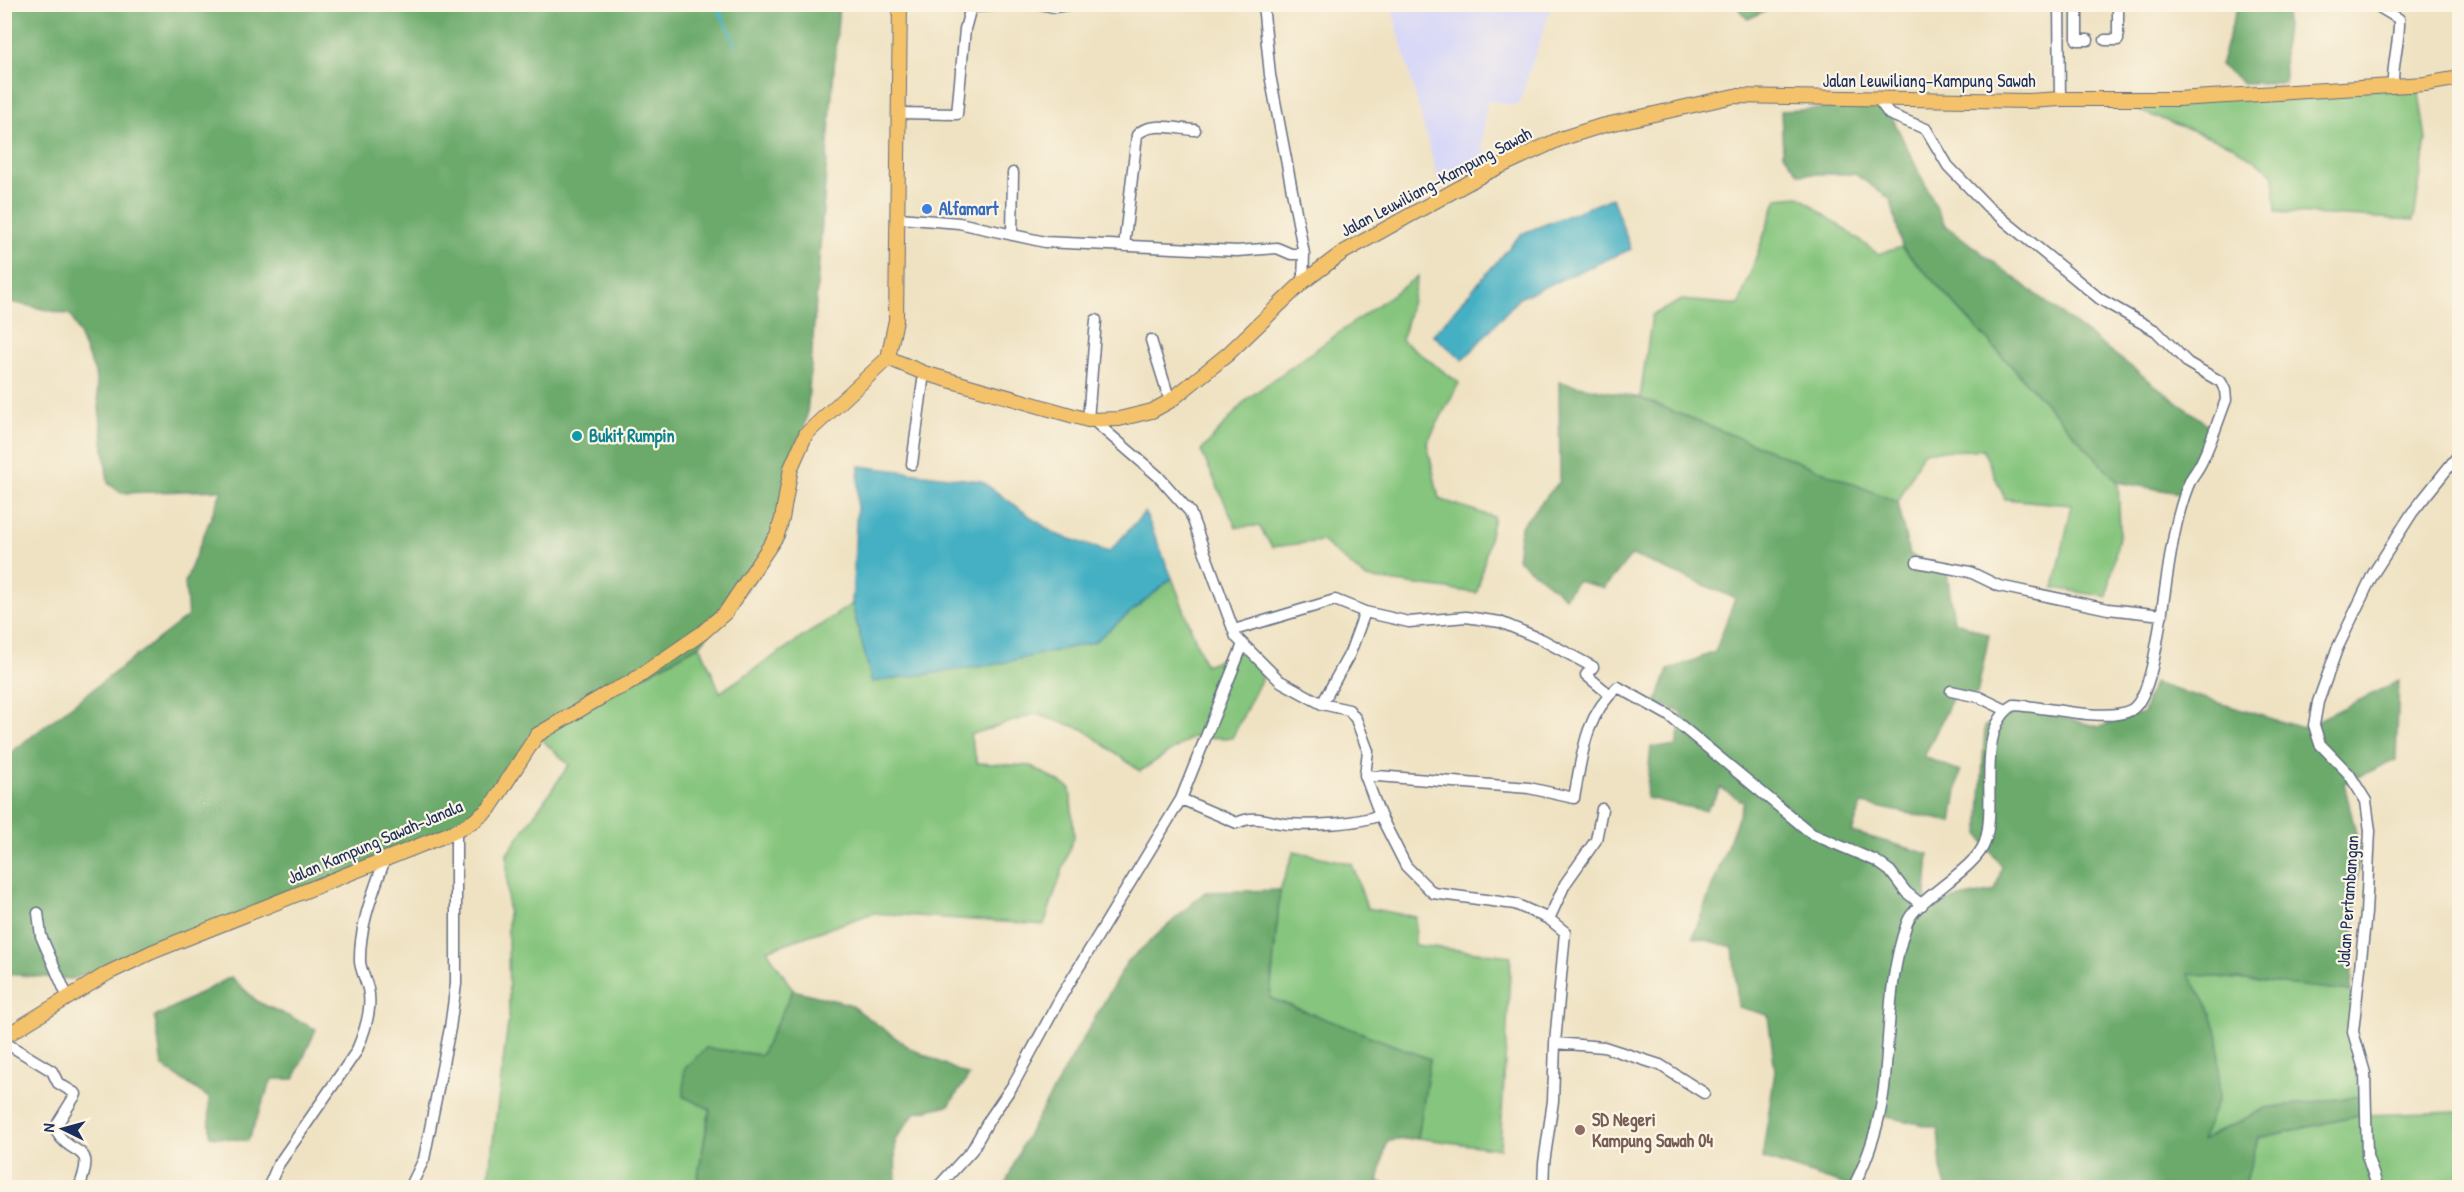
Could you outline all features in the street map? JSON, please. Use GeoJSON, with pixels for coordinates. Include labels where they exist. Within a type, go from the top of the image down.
{"type":"FeatureCollection","features":[{"type":"Feature","properties":{"kind":"main road"},"geometry":{"type":"LineString","coordinates":[[888,358],[896,320],[900,4]]}},
{"type":"Feature","properties":{"kind":"main road","name":"Jalan Leuwiliang–Kampung Sawah"},"geometry":{"type":"LineString","coordinates":[[888,358],[924,373],[1091,420],[1119,419],[1152,411],[1170,401],[1228,354],[1303,282],[1342,252],[1486,173],[1560,138],[1601,126],[1734,96],[2029,101],[2177,99],[2425,84],[2460,78]]}},
{"type":"Feature","properties":{"kind":"main road","name":"Jalan Kampung Sawah–Janala"},"geometry":{"type":"LineString","coordinates":[[4,1037],[108,973],[152,952],[456,831],[474,821],[489,809],[537,735],[610,692],[628,684],[702,633],[726,612],[777,535],[791,468],[806,434],[888,358]]}},
{"type":"Feature","properties":{"kind":"street"},"geometry":{"type":"LineString","coordinates":[[899,113],[957,114],[965,29],[971,7],[1021,4]]}},
{"type":"Feature","properties":{"kind":"street"},"geometry":{"type":"LineString","coordinates":[[1041,4],[1054,7],[1073,4]]}},
{"type":"Feature","properties":{"kind":"street"},"geometry":{"type":"LineString","coordinates":[[1263,4],[1270,75],[1304,254],[1303,282]]}},
{"type":"Feature","properties":{"kind":"street"},"geometry":{"type":"LineString","coordinates":[[2059,4],[2060,99]]}},
{"type":"Feature","properties":{"kind":"street"},"geometry":{"type":"LineString","coordinates":[[2077,4],[2078,40],[2088,40]]}},
{"type":"Feature","properties":{"kind":"street"},"geometry":{"type":"LineString","coordinates":[[2104,40],[2118,40],[2118,4]]}},
{"type":"Feature","properties":{"kind":"street"},"geometry":{"type":"LineString","coordinates":[[2374,4],[2399,19],[2392,71],[2393,86]]}},
{"type":"Feature","properties":{"kind":"street"},"geometry":{"type":"LineString","coordinates":[[1853,1188],[1866,1162],[1884,1091],[1895,964],[1908,919],[1974,859],[1985,844],[1990,819],[1991,735],[2006,710],[2013,705],[2098,715],[2122,713],[2133,709],[2139,701],[2148,678],[2162,615],[2174,537],[2191,479],[2201,464],[2226,400],[2221,382],[2188,363],[2156,331],[2100,299],[1988,207],[1948,166],[1926,129],[1889,114],[1878,99]]}},
{"type":"Feature","properties":{"kind":"street"},"geometry":{"type":"LineString","coordinates":[[1124,246],[1137,135],[1141,130],[1149,128],[1195,130]]}},
{"type":"Feature","properties":{"kind":"street"},"geometry":{"type":"LineString","coordinates":[[1012,173],[1012,235]]}},
{"type":"Feature","properties":{"kind":"street"},"geometry":{"type":"LineString","coordinates":[[899,218],[959,223],[1045,242],[1237,251],[1277,248],[1291,254],[1304,254]]}},
{"type":"Feature","properties":{"kind":"street"},"geometry":{"type":"LineString","coordinates":[[1096,320],[1091,420],[1158,476],[1190,512],[1236,637],[1280,681],[1322,704],[1348,710],[1356,719],[1368,751],[1365,775],[1380,815],[1406,866],[1433,893],[1515,904],[1549,919],[1565,932],[1555,1043],[1553,1101],[1544,1163],[1543,1188]]}},
{"type":"Feature","properties":{"kind":"street"},"geometry":{"type":"LineString","coordinates":[[1151,340],[1170,401]]}},
{"type":"Feature","properties":{"kind":"street"},"geometry":{"type":"LineString","coordinates":[[912,464],[924,373]]}},
{"type":"Feature","properties":{"kind":"street","name":"Jalan Pertambangan"},"geometry":{"type":"LineString","coordinates":[[2378,1188],[2367,1156],[2365,1073],[2353,1032],[2366,913],[2369,821],[2366,801],[2349,774],[2320,744],[2314,725],[2318,702],[2337,649],[2373,574],[2412,513],[2460,453]]}},
{"type":"Feature","properties":{"kind":"street"},"geometry":{"type":"LineString","coordinates":[[1917,562],[1970,572],[1999,586],[2108,609],[2162,615]]}},
{"type":"Feature","properties":{"kind":"street"},"geometry":{"type":"LineString","coordinates":[[1234,630],[1335,600],[1365,612],[1409,622],[1466,616],[1500,622],[1541,639],[1593,667],[1586,675],[1609,694]]}},
{"type":"Feature","properties":{"kind":"street"},"geometry":{"type":"LineString","coordinates":[[1322,704],[1350,652],[1365,612]]}},
{"type":"Feature","properties":{"kind":"street"},"geometry":{"type":"LineString","coordinates":[[937,1188],[972,1150],[1013,1085],[1062,995],[1181,800],[1243,644]]}},
{"type":"Feature","properties":{"kind":"street"},"geometry":{"type":"LineString","coordinates":[[1365,775],[1529,788],[1574,798],[1588,726],[1609,694],[1618,687],[1668,714],[1812,834],[1876,861],[1890,871],[1906,892],[1922,905]]}},
{"type":"Feature","properties":{"kind":"street"},"geometry":{"type":"LineString","coordinates":[[1951,691],[1979,697],[2006,710]]}},
{"type":"Feature","properties":{"kind":"street"},"geometry":{"type":"LineString","coordinates":[[1181,800],[1238,823],[1249,817],[1289,824],[1364,822],[1380,815]]}},
{"type":"Feature","properties":{"kind":"street"},"geometry":{"type":"LineString","coordinates":[[1549,919],[1565,884],[1596,840],[1602,809]]}},
{"type":"Feature","properties":{"kind":"street"},"geometry":{"type":"LineString","coordinates":[[410,1188],[424,1159],[450,1028],[456,984],[456,831]]}},
{"type":"Feature","properties":{"kind":"street"},"geometry":{"type":"LineString","coordinates":[[268,1188],[278,1165],[357,1052],[362,1039],[367,1022],[369,992],[360,965],[362,926],[385,859]]}},
{"type":"Feature","properties":{"kind":"street"},"geometry":{"type":"LineString","coordinates":[[38,913],[41,936],[68,998]]}},
{"type":"Feature","properties":{"kind":"street"},"geometry":{"type":"LineString","coordinates":[[4,1042],[52,1071],[58,1083],[75,1094],[58,1123],[56,1131],[87,1159],[87,1168],[79,1188]]}},
{"type":"Feature","properties":{"kind":"street"},"geometry":{"type":"LineString","coordinates":[[1555,1043],[1604,1047],[1660,1065],[1704,1093]]}},
{"type":"Feature","properties":{"kind":"shaded area"},"geometry":{"type":"Polygon","coordinates":[[[1391,5],[1552,5],[1518,106],[1487,101],[1482,144],[1491,165],[1440,187],[1391,5]]]}},
{"type":"Feature","properties":{"kind":"green space"},"geometry":{"type":"Polygon","coordinates":[[[5,5],[839,5],[807,415],[786,505],[759,574],[700,645],[537,735],[500,791],[465,827],[72,979],[5,974],[5,757],[188,616],[185,582],[222,490],[121,493],[108,483],[95,373],[71,315],[5,301],[5,5]]]}},
{"type":"Feature","properties":{"kind":"green space"},"geometry":{"type":"Polygon","coordinates":[[[1735,5],[1776,5],[1748,19],[1735,5]]]}},
{"type":"Feature","properties":{"kind":"green space"},"geometry":{"type":"Polygon","coordinates":[[[2238,5],[2288,5],[2284,44],[2285,83],[2243,83],[2220,65],[2238,5]]]}},
{"type":"Feature","properties":{"kind":"green space"},"geometry":{"type":"Polygon","coordinates":[[[2418,87],[2426,139],[2414,220],[2276,212],[2274,174],[2232,145],[2107,99],[2418,87]]]}},
{"type":"Feature","properties":{"kind":"green space"},"geometry":{"type":"Polygon","coordinates":[[[1886,105],[1945,225],[2214,430],[2178,493],[2118,482],[1902,247],[1891,200],[1855,174],[1799,174],[1783,153],[1781,111],[1886,105]]]}},
{"type":"Feature","properties":{"kind":"green space"},"geometry":{"type":"Polygon","coordinates":[[[1799,196],[1878,254],[1902,247],[2118,482],[2120,531],[2107,597],[2054,588],[2072,505],[2005,499],[1983,450],[1924,451],[1898,502],[1640,398],[1652,315],[1682,300],[1739,305],[1777,198],[1799,196]]]}},
{"type":"Feature","properties":{"kind":"green space"},"geometry":{"type":"Polygon","coordinates":[[[1418,276],[1402,340],[1459,383],[1427,443],[1439,499],[1494,517],[1477,593],[1366,578],[1322,541],[1272,547],[1259,526],[1236,527],[1201,451],[1247,399],[1418,276]]]}},
{"type":"Feature","properties":{"kind":"green space"},"geometry":{"type":"Polygon","coordinates":[[[1559,382],[1640,398],[1898,502],[1909,554],[1947,572],[1954,621],[1989,635],[1977,694],[1954,695],[1924,757],[1960,771],[1952,822],[1862,804],[1852,832],[1929,854],[1925,905],[1995,891],[2002,867],[1979,835],[1985,727],[2013,705],[2099,727],[2143,713],[2153,683],[2302,728],[2399,681],[2396,760],[2344,783],[2359,846],[2351,991],[2188,974],[2208,1006],[2219,1037],[2219,1096],[2201,1141],[2266,1108],[2362,1096],[2363,1115],[2258,1138],[2245,1185],[2219,1187],[1946,1187],[1941,1169],[1938,1128],[1878,1115],[1852,1187],[1762,1158],[1775,1071],[1768,1015],[1738,1007],[1733,947],[1693,937],[1744,802],[1721,788],[1706,811],[1646,798],[1651,746],[1676,747],[1683,713],[1656,703],[1668,670],[1715,652],[1735,598],[1632,555],[1604,588],[1577,581],[1565,597],[1517,559],[1521,526],[1560,481],[1559,382]]]}},
{"type":"Feature","properties":{"kind":"green space"},"geometry":{"type":"Polygon","coordinates":[[[1172,578],[1205,665],[1245,650],[1266,670],[1232,738],[1193,737],[1140,771],[1083,729],[1035,714],[970,735],[977,763],[1031,766],[1070,788],[1074,836],[1044,925],[873,913],[767,950],[793,990],[761,1055],[706,1048],[710,1108],[696,1187],[487,1188],[509,1016],[507,854],[569,765],[537,735],[700,645],[720,692],[852,604],[872,682],[997,664],[1094,642],[1172,578]]]}},
{"type":"Feature","properties":{"kind":"green space"},"geometry":{"type":"Polygon","coordinates":[[[1294,851],[1352,864],[1367,908],[1416,917],[1415,945],[1511,956],[1500,1149],[1418,1138],[1430,1059],[1270,998],[1280,890],[1294,851]]]}},
{"type":"Feature","properties":{"kind":"green space"},"geometry":{"type":"Polygon","coordinates":[[[1280,890],[1270,998],[1430,1059],[1418,1138],[1387,1141],[1378,1182],[1397,1187],[1004,1187],[1023,1143],[1127,962],[1205,892],[1280,890]]]}},
{"type":"Feature","properties":{"kind":"green space"},"geometry":{"type":"Polygon","coordinates":[[[2187,973],[2351,991],[2362,1096],[2266,1108],[2200,1141],[2219,1096],[2187,973]]]}},
{"type":"Feature","properties":{"kind":"green space"},"geometry":{"type":"Polygon","coordinates":[[[231,977],[258,1002],[316,1029],[294,1079],[272,1079],[248,1141],[210,1136],[209,1098],[162,1066],[155,1017],[231,977]]]}},
{"type":"Feature","properties":{"kind":"green space"},"geometry":{"type":"Polygon","coordinates":[[[793,990],[849,1004],[910,1048],[969,1076],[949,1105],[915,1113],[895,1140],[896,1187],[696,1187],[710,1109],[684,1097],[684,1069],[706,1048],[761,1055],[793,990]]]}},
{"type":"Feature","properties":{"kind":"green space"},"geometry":{"type":"Polygon","coordinates":[[[2459,1112],[2459,1187],[2219,1188],[2245,1184],[2258,1138],[2363,1115],[2459,1112]]]}},
{"type":"Feature","properties":{"kind":"water"},"geometry":{"type":"Polygon","coordinates":[[[1612,198],[1631,249],[1519,298],[1463,360],[1433,335],[1521,234],[1612,198]]]}},
{"type":"Feature","properties":{"kind":"water"},"geometry":{"type":"Polygon","coordinates":[[[859,466],[981,481],[1055,534],[1109,552],[1145,512],[1172,578],[1094,642],[997,664],[872,682],[852,604],[859,466]]]}},
{"type":"Feature","properties":{"kind":"waterway"},"geometry":{"type":"LineString","coordinates":[[716,4],[736,45]]}},
{"type":"Feature","properties":{"kind":"place","name":"Alfamart"},"geometry":{"type":"Point","coordinates":[927,209]}},
{"type":"Feature","properties":{"kind":"place","name":"Bukit Rumpin"},"geometry":{"type":"Point","coordinates":[577,436]}},
{"type":"Feature","properties":{"kind":"place","name":"SD Negeri Kampung Sawah 04"},"geometry":{"type":"Point","coordinates":[1580,1130]}}]}
